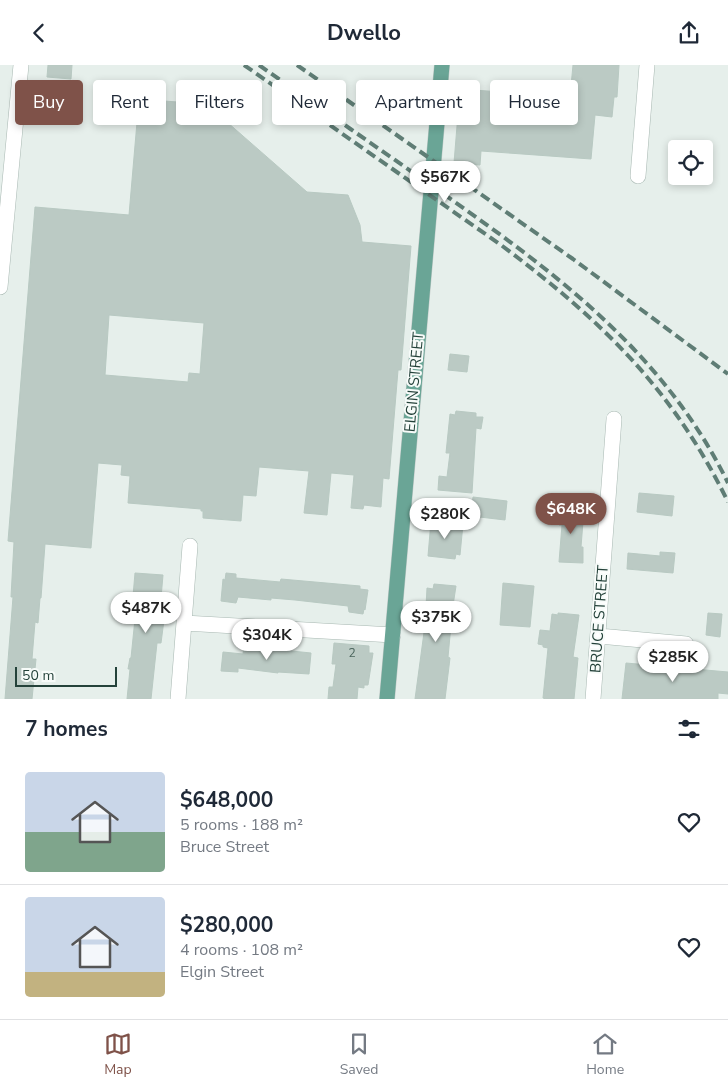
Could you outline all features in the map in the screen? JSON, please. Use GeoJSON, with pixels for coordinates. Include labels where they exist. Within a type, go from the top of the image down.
{"type":"FeatureCollection","features":[{"type":"Feature","properties":{"kind":"main road","name":"ELGIN STREET"},"geometry":{"type":"LineString","coordinates":[[388,699],[442,65]]}},
{"type":"Feature","properties":{"kind":"street"},"geometry":{"type":"LineString","coordinates":[[0,287],[21,65]]}},
{"type":"Feature","properties":{"kind":"street"},"geometry":{"type":"LineString","coordinates":[[638,176],[647,65]]}},
{"type":"Feature","properties":{"kind":"street","name":"BRUCE STREET"},"geometry":{"type":"LineString","coordinates":[[593,699],[614,419]]}},
{"type":"Feature","properties":{"kind":"street"},"geometry":{"type":"LineString","coordinates":[[178,699],[190,545]]}},
{"type":"Feature","properties":{"kind":"street"},"geometry":{"type":"LineString","coordinates":[[184,623],[393,635]]}},
{"type":"Feature","properties":{"kind":"street"},"geometry":{"type":"LineString","coordinates":[[599,636],[686,644]]}},
{"type":"Feature","properties":{"kind":"building"},"geometry":{"type":"Polygon","coordinates":[[[48,65],[72,65],[71,79],[47,77],[48,65]]]}},
{"type":"Feature","properties":{"kind":"building"},"geometry":{"type":"Polygon","coordinates":[[[573,65],[619,65],[617,97],[614,97],[612,117],[595,115],[591,159],[481,151],[480,165],[454,163],[457,125],[480,125],[480,90],[490,91],[490,125],[578,125],[578,80],[572,80],[573,65]]]}},
{"type":"Feature","properties":{"kind":"building"},"geometry":{"type":"Polygon","coordinates":[[[166,101],[176,102],[176,125],[230,125],[307,192],[348,195],[360,225],[362,242],[411,246],[401,370],[398,370],[389,479],[383,478],[381,507],[364,505],[363,509],[351,508],[354,475],[331,473],[327,515],[304,513],[309,471],[259,467],[256,496],[243,495],[241,521],[203,518],[203,511],[201,509],[128,503],[130,476],[121,475],[122,465],[98,463],[91,548],[45,544],[38,623],[35,622],[32,659],[36,659],[32,699],[5,699],[13,597],[11,597],[14,542],[8,541],[35,207],[129,215],[137,125],[166,125],[166,101]],[[109,315],[105,375],[188,382],[189,373],[200,374],[204,323],[109,315]]]}},
{"type":"Feature","properties":{"kind":"building"},"geometry":{"type":"Polygon","coordinates":[[[450,354],[469,356],[467,372],[448,370],[450,354]]]}},
{"type":"Feature","properties":{"kind":"building"},"geometry":{"type":"Polygon","coordinates":[[[456,411],[476,413],[476,417],[483,417],[481,429],[476,428],[472,493],[438,490],[439,476],[447,477],[450,453],[446,453],[450,414],[455,415],[456,411]]]}},
{"type":"Feature","properties":{"kind":"building"},"geometry":{"type":"Polygon","coordinates":[[[639,493],[674,496],[672,516],[637,512],[639,493]]]}},
{"type":"Feature","properties":{"kind":"building"},"geometry":{"type":"Polygon","coordinates":[[[473,497],[507,501],[505,520],[471,516],[473,497]]]}},
{"type":"Feature","properties":{"kind":"building"},"geometry":{"type":"Polygon","coordinates":[[[560,507],[584,509],[581,547],[583,547],[583,563],[559,562],[562,525],[559,525],[560,507]]]}},
{"type":"Feature","properties":{"kind":"building"},"geometry":{"type":"Polygon","coordinates":[[[431,521],[463,524],[460,555],[456,554],[455,559],[428,556],[431,521]]]}},
{"type":"Feature","properties":{"kind":"building"},"geometry":{"type":"Polygon","coordinates":[[[660,552],[675,553],[673,573],[627,569],[628,553],[660,556],[660,552]]]}},
{"type":"Feature","properties":{"kind":"building"},"geometry":{"type":"Polygon","coordinates":[[[135,573],[163,575],[161,598],[165,598],[164,620],[161,643],[157,643],[151,699],[127,699],[130,669],[128,669],[131,658],[136,609],[129,606],[129,595],[133,596],[135,573]]]}},
{"type":"Feature","properties":{"kind":"building"},"geometry":{"type":"Polygon","coordinates":[[[226,573],[236,574],[236,578],[280,582],[281,579],[360,586],[360,589],[368,590],[365,610],[363,614],[349,612],[348,606],[271,598],[271,600],[238,597],[236,603],[221,601],[223,579],[225,580],[226,573]]]}},
{"type":"Feature","properties":{"kind":"building"},"geometry":{"type":"Polygon","coordinates":[[[503,583],[534,586],[530,627],[500,625],[503,583]]]}},
{"type":"Feature","properties":{"kind":"building"},"geometry":{"type":"Polygon","coordinates":[[[434,584],[456,586],[452,612],[457,612],[456,625],[451,625],[448,657],[450,658],[445,699],[415,699],[425,625],[427,588],[433,589],[434,584]]]}},
{"type":"Feature","properties":{"kind":"building"},"geometry":{"type":"Polygon","coordinates":[[[558,613],[579,615],[573,657],[578,658],[574,699],[543,698],[548,648],[538,644],[540,630],[550,631],[552,614],[558,615],[558,613]]]}},
{"type":"Feature","properties":{"kind":"building"},"geometry":{"type":"Polygon","coordinates":[[[708,613],[722,614],[720,637],[706,635],[708,613]]]}},
{"type":"Feature","properties":{"kind":"building"},"geometry":{"type":"Polygon","coordinates":[[[334,643],[369,646],[369,653],[373,653],[368,685],[364,685],[364,688],[358,687],[357,699],[328,699],[329,687],[333,687],[336,664],[332,664],[334,643]]]}},
{"type":"Feature","properties":{"kind":"building"},"geometry":{"type":"Polygon","coordinates":[[[244,646],[282,648],[282,650],[311,653],[309,674],[278,673],[238,668],[238,672],[221,671],[223,652],[243,654],[244,646]]]}},
{"type":"Feature","properties":{"kind":"building"},"geometry":{"type":"Polygon","coordinates":[[[626,663],[728,672],[728,694],[718,693],[718,699],[622,699],[626,663]]]}},
{"type":"Feature","properties":{"kind":"railway"},"geometry":{"type":"LineString","coordinates":[[244,65],[501,245],[570,300],[602,329],[658,391],[707,462],[728,502]]}},
{"type":"Feature","properties":{"kind":"railway"},"geometry":{"type":"LineString","coordinates":[[259,65],[484,223],[566,286],[640,356],[673,395],[702,437],[728,483]]}},
{"type":"Feature","properties":{"kind":"railway"},"geometry":{"type":"LineString","coordinates":[[297,65],[573,259],[728,374]]}}]}
